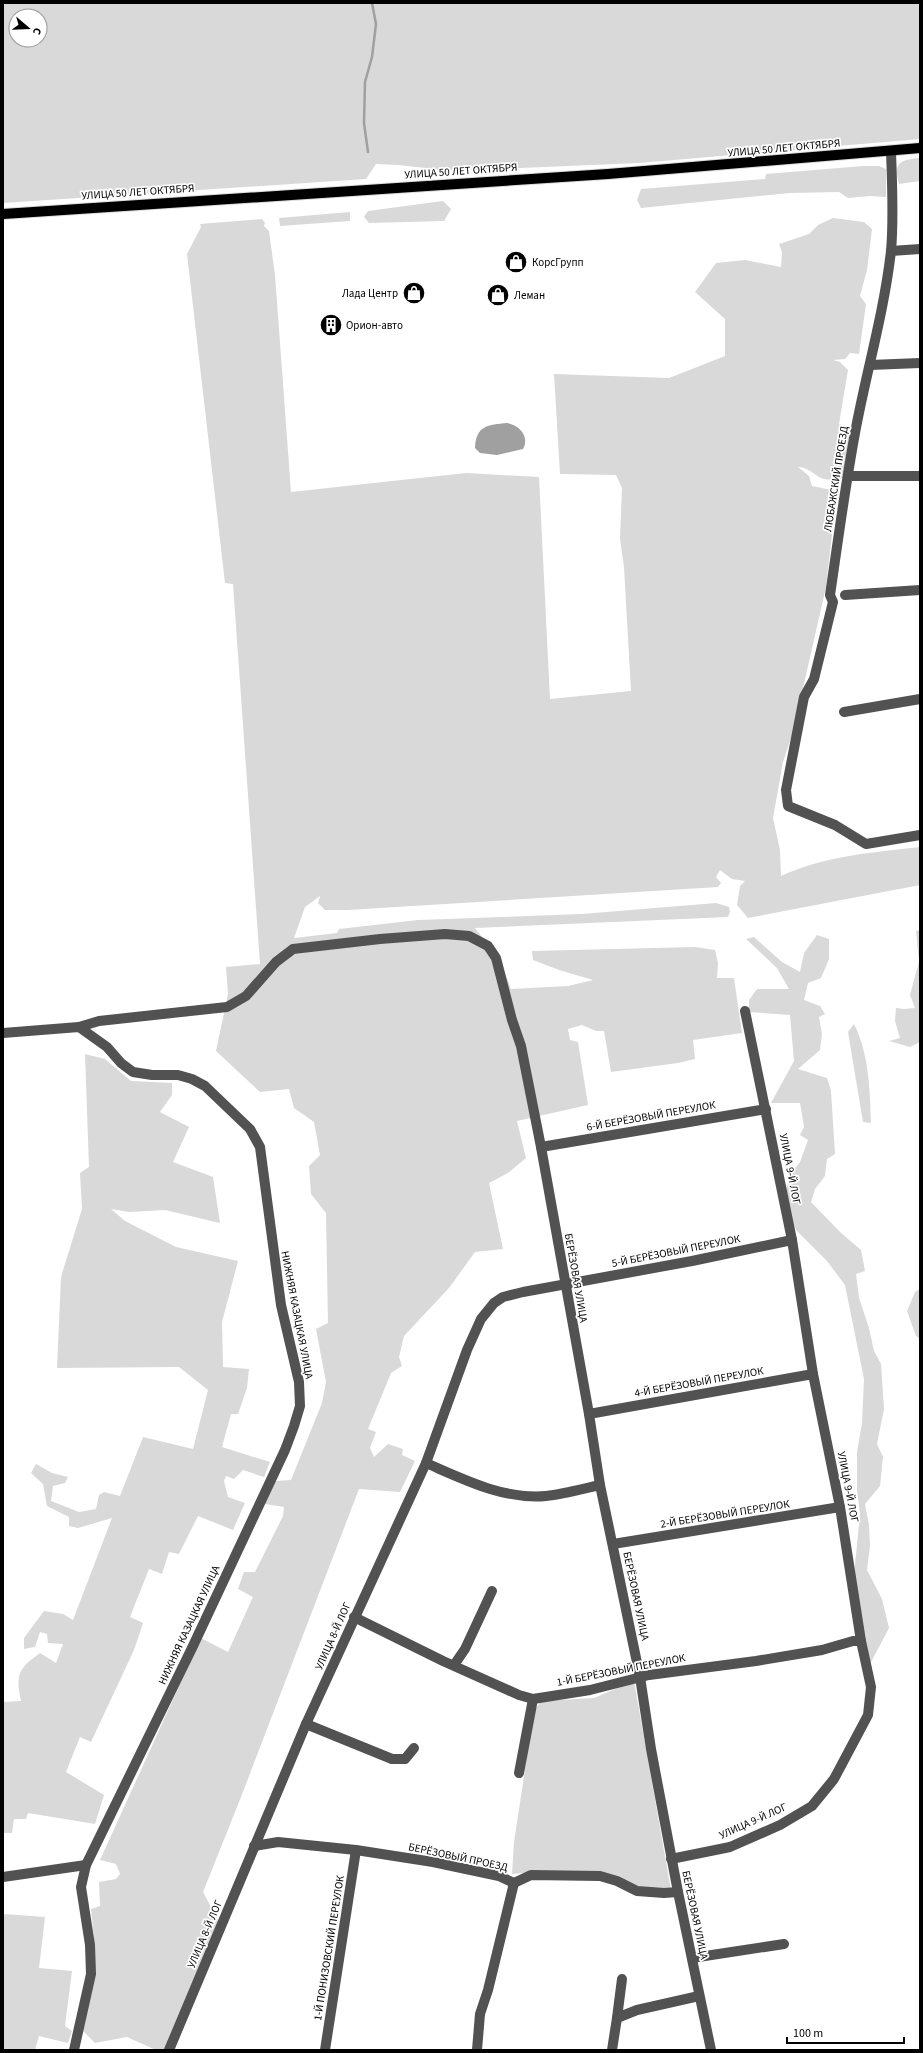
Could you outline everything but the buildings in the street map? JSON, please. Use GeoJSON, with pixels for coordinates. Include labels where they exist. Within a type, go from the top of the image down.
{"type":"FeatureCollection","features":[{"type":"Feature","properties":{"kind":"main road","name":"УЛИЦА 50 ЛЕТ ОКТЯБРЯ"},"geometry":{"type":"LineString","coordinates":[[3,214],[616,174],[920,148]]}},
{"type":"Feature","properties":{"kind":"street","name":"ЛЮБАЖСКИЙ ПРОЕЗД"},"geometry":{"type":"LineString","coordinates":[[891,151],[891,251],[870,365],[855,432],[830,595],[833,602],[814,679],[804,697],[786,790],[788,806],[835,825],[866,844],[920,835]]}},
{"type":"Feature","properties":{"kind":"street"},"geometry":{"type":"LineString","coordinates":[[891,251],[920,249]]}},
{"type":"Feature","properties":{"kind":"street"},"geometry":{"type":"LineString","coordinates":[[870,365],[920,363]]}},
{"type":"Feature","properties":{"kind":"street"},"geometry":{"type":"LineString","coordinates":[[848,476],[920,476]]}},
{"type":"Feature","properties":{"kind":"street"},"geometry":{"type":"LineString","coordinates":[[845,595],[920,590]]}},
{"type":"Feature","properties":{"kind":"street"},"geometry":{"type":"LineString","coordinates":[[844,712],[920,699]]}},
{"type":"Feature","properties":{"kind":"street","name":"БЕРЁЗОВАЯ УЛИЦА"},"geometry":{"type":"LineString","coordinates":[[79,1027],[99,1021],[227,1007],[246,996],[276,962],[293,949],[380,939],[445,934],[469,936],[488,946],[496,958],[512,1020],[521,1046],[541,1147],[564,1283],[589,1414],[600,1485],[640,1677],[651,1749],[678,1892],[699,1996],[712,2050]]}},
{"type":"Feature","properties":{"kind":"street","name":"УЛИЦА 9-Й ЛОГ"},"geometry":{"type":"LineString","coordinates":[[672,1859],[730,1847],[780,1825],[812,1806],[834,1779],[868,1715],[871,1687],[861,1641],[840,1507],[813,1374],[792,1240],[746,1011]]}},
{"type":"Feature","properties":{"kind":"street"},"geometry":{"type":"LineString","coordinates":[[3,1033],[79,1027]]}},
{"type":"Feature","properties":{"kind":"street","name":"НИЖНЯЯ КАЗАЦКАЯ УЛИЦА"},"geometry":{"type":"LineString","coordinates":[[74,2050],[91,1974],[90,1945],[81,1887],[86,1865],[285,1450],[300,1406],[299,1382],[281,1305],[275,1268],[260,1147],[250,1129],[205,1086],[192,1078],[178,1076],[152,1076],[133,1072],[121,1063],[107,1047],[79,1027]]}},
{"type":"Feature","properties":{"kind":"street","name":"6-Й БЕРЁЗОВЫЙ ПЕРЕУЛОК"},"geometry":{"type":"LineString","coordinates":[[541,1147],[766,1109]]}},
{"type":"Feature","properties":{"kind":"street","name":"5-Й БЕРЁЗОВЫЙ ПЕРЕУЛОК"},"geometry":{"type":"LineString","coordinates":[[564,1283],[692,1261],[792,1240]]}},
{"type":"Feature","properties":{"kind":"street","name":"УЛИЦА 8-Й ЛОГ"},"geometry":{"type":"LineString","coordinates":[[168,2050],[306,1724],[426,1463],[467,1350],[481,1319],[494,1303],[503,1297],[564,1283]]}},
{"type":"Feature","properties":{"kind":"street","name":"4-Й БЕРЁЗОВЫЙ ПЕРЕУЛОК"},"geometry":{"type":"LineString","coordinates":[[589,1414],[813,1374]]}},
{"type":"Feature","properties":{"kind":"street"},"geometry":{"type":"LineString","coordinates":[[426,1463],[496,1491],[521,1495],[545,1496],[600,1485]]}},
{"type":"Feature","properties":{"kind":"street","name":"2-Й БЕРЁЗОВЫЙ ПЕРЕУЛОК"},"geometry":{"type":"LineString","coordinates":[[613,1544],[840,1507]]}},
{"type":"Feature","properties":{"kind":"street"},"geometry":{"type":"LineString","coordinates":[[454,1665],[465,1649],[492,1591]]}},
{"type":"Feature","properties":{"kind":"street","name":"1-Й БЕРЁЗОВЫЙ ПЕРЕУЛОК"},"geometry":{"type":"LineString","coordinates":[[354,1617],[519,1695],[533,1699],[590,1690],[640,1677],[682,1669],[756,1661],[807,1653],[853,1641],[861,1641]]}},
{"type":"Feature","properties":{"kind":"street"},"geometry":{"type":"LineString","coordinates":[[519,1773],[533,1699]]}},
{"type":"Feature","properties":{"kind":"street"},"geometry":{"type":"LineString","coordinates":[[306,1724],[392,1759],[405,1759],[414,1748]]}},
{"type":"Feature","properties":{"kind":"street","name":"БЕРЁЗОВЫЙ ПРОЕЗД"},"geometry":{"type":"LineString","coordinates":[[254,1846],[278,1842],[356,1850],[433,1862],[499,1876],[514,1883],[531,1875],[600,1876],[617,1881],[637,1891],[664,1893],[678,1892]]}},
{"type":"Feature","properties":{"kind":"street","name":"1-Й ПОНИЗОВСКИЙ ПЕРЕУЛОК"},"geometry":{"type":"LineString","coordinates":[[325,2050],[356,1850]]}},
{"type":"Feature","properties":{"kind":"street"},"geometry":{"type":"LineString","coordinates":[[3,1877],[86,1865]]}},
{"type":"Feature","properties":{"kind":"street"},"geometry":{"type":"LineString","coordinates":[[477,2050],[480,2014],[488,1990],[514,1883]]}},
{"type":"Feature","properties":{"kind":"street"},"geometry":{"type":"LineString","coordinates":[[692,1958],[784,1944]]}},
{"type":"Feature","properties":{"kind":"street"},"geometry":{"type":"LineString","coordinates":[[612,2050],[622,1979]]}},
{"type":"Feature","properties":{"kind":"street"},"geometry":{"type":"LineString","coordinates":[[617,2018],[637,2010],[699,1996]]}},
{"type":"Feature","properties":{"kind":"shaded area"},"geometry":{"type":"Polygon","coordinates":[[[3,3],[920,3],[920,139],[639,163],[444,170],[376,164],[366,179],[3,203],[3,3]]]}},
{"type":"Feature","properties":{"kind":"shaded area"},"geometry":{"type":"Polygon","coordinates":[[[920,158],[920,181],[899,184],[897,171],[900,164],[903,161],[920,158]]]}},
{"type":"Feature","properties":{"kind":"shaded area"},"geometry":{"type":"Polygon","coordinates":[[[879,166],[886,169],[886,197],[870,196],[848,198],[839,192],[790,193],[641,208],[637,200],[641,189],[765,179],[766,174],[879,166]]]}},
{"type":"Feature","properties":{"kind":"shaded area"},"geometry":{"type":"Polygon","coordinates":[[[443,201],[451,209],[444,221],[369,223],[364,217],[368,211],[443,201]]]}},
{"type":"Feature","properties":{"kind":"shaded area"},"geometry":{"type":"Polygon","coordinates":[[[350,212],[350,221],[280,226],[279,218],[350,212]]]}},
{"type":"Feature","properties":{"kind":"shaded area"},"geometry":{"type":"Polygon","coordinates":[[[833,218],[864,222],[872,229],[867,270],[860,296],[866,304],[859,354],[850,353],[845,359],[833,360],[840,362],[848,370],[839,424],[849,437],[843,478],[832,480],[824,479],[808,469],[798,467],[809,476],[812,486],[837,491],[826,587],[793,732],[783,762],[773,818],[780,850],[781,876],[815,863],[832,859],[867,853],[920,847],[920,885],[748,918],[737,905],[740,886],[745,881],[732,879],[720,870],[716,877],[721,883],[718,887],[348,910],[325,910],[318,903],[320,896],[305,907],[294,938],[337,933],[339,929],[418,920],[582,914],[716,903],[729,907],[730,912],[728,917],[475,928],[500,960],[511,989],[568,986],[593,980],[559,970],[533,960],[532,951],[695,947],[715,950],[718,963],[717,978],[734,978],[742,1033],[693,1040],[695,1059],[678,1063],[611,1072],[604,1031],[596,1031],[582,1025],[568,1029],[570,1040],[578,1042],[588,1105],[517,1121],[526,1158],[508,1173],[489,1183],[503,1249],[475,1252],[449,1288],[404,1336],[399,1357],[402,1366],[391,1373],[368,1429],[376,1432],[370,1448],[374,1457],[388,1444],[403,1449],[402,1455],[415,1461],[400,1492],[359,1489],[203,1892],[219,1922],[165,2049],[156,2050],[127,2037],[95,2043],[82,2030],[94,1938],[91,1909],[100,1906],[99,1882],[116,1879],[120,1874],[116,1864],[100,1860],[201,1638],[228,1652],[253,1597],[238,1589],[244,1572],[255,1572],[283,1516],[284,1507],[265,1504],[275,1481],[291,1480],[322,1403],[326,1382],[316,1329],[328,1323],[326,1213],[311,1194],[309,1166],[320,1155],[314,1122],[294,1108],[289,1089],[260,1092],[216,1051],[228,994],[226,967],[260,964],[233,584],[225,583],[187,254],[201,227],[200,224],[262,219],[265,223],[264,226],[269,231],[275,275],[291,492],[466,473],[539,477],[550,699],[631,691],[624,567],[620,539],[622,488],[616,475],[560,474],[554,374],[669,378],[725,356],[725,319],[695,292],[716,263],[745,260],[781,267],[782,252],[779,244],[809,234],[818,225],[833,218]]]}},
{"type":"Feature","properties":{"kind":"shaded area"},"geometry":{"type":"Polygon","coordinates":[[[507,423],[516,426],[522,432],[525,440],[523,449],[497,455],[480,453],[475,448],[478,435],[484,428],[507,423]]]}},
{"type":"Feature","properties":{"kind":"shaded area"},"geometry":{"type":"Polygon","coordinates":[[[920,930],[920,1042],[910,1047],[889,1041],[900,1038],[895,1021],[896,1008],[915,1008],[910,995],[919,962],[916,931],[920,930]]]}},
{"type":"Feature","properties":{"kind":"shaded area"},"geometry":{"type":"Polygon","coordinates":[[[817,935],[829,939],[829,959],[821,978],[808,983],[804,1000],[820,1006],[825,1014],[819,1017],[822,1034],[820,1050],[798,1069],[827,1078],[831,1091],[835,1154],[827,1159],[825,1176],[815,1189],[811,1202],[841,1233],[861,1250],[865,1271],[856,1274],[859,1298],[869,1328],[874,1351],[881,1364],[884,1409],[877,1444],[883,1457],[880,1486],[865,1504],[869,1525],[870,1546],[867,1570],[882,1599],[889,1628],[869,1666],[854,1575],[860,1514],[857,1491],[857,1452],[862,1423],[864,1379],[845,1285],[827,1261],[796,1230],[783,1197],[792,1172],[800,1162],[808,1140],[800,1135],[804,1127],[800,1103],[771,1103],[794,1061],[790,1015],[749,1012],[749,1000],[757,989],[789,989],[777,968],[746,939],[754,937],[782,962],[800,972],[804,953],[817,935]]]}},
{"type":"Feature","properties":{"kind":"shaded area"},"geometry":{"type":"Polygon","coordinates":[[[854,1024],[863,1047],[866,1060],[871,1123],[863,1122],[848,1032],[854,1024]]]}},
{"type":"Feature","properties":{"kind":"shaded area"},"geometry":{"type":"Polygon","coordinates":[[[85,1054],[105,1059],[131,1081],[172,1083],[172,1095],[160,1112],[189,1127],[173,1162],[213,1177],[220,1223],[165,1210],[129,1212],[111,1209],[125,1221],[176,1247],[238,1261],[222,1322],[223,1367],[249,1369],[247,1388],[238,1414],[231,1414],[222,1447],[270,1462],[264,1477],[243,1470],[234,1479],[226,1476],[224,1481],[228,1497],[245,1503],[233,1530],[198,1516],[179,1554],[169,1552],[162,1574],[149,1569],[130,1617],[143,1623],[134,1650],[91,1742],[80,1737],[66,1772],[104,1795],[95,1824],[28,1813],[26,1819],[14,1819],[12,1833],[3,1833],[3,1702],[21,1701],[18,1684],[20,1672],[27,1663],[40,1653],[56,1663],[63,1644],[48,1643],[47,1634],[40,1632],[35,1647],[24,1649],[24,1638],[44,1611],[63,1614],[73,1620],[112,1518],[78,1528],[69,1526],[69,1517],[47,1506],[43,1484],[31,1473],[36,1464],[52,1473],[68,1477],[65,1483],[53,1486],[51,1501],[79,1512],[96,1509],[99,1495],[104,1492],[120,1496],[143,1437],[193,1449],[208,1390],[179,1367],[57,1368],[61,1277],[82,1209],[80,1173],[89,1167],[85,1054]]]}},
{"type":"Feature","properties":{"kind":"shaded area"},"geometry":{"type":"Polygon","coordinates":[[[920,1289],[920,1339],[916,1336],[907,1311],[915,1292],[920,1289]]]}},
{"type":"Feature","properties":{"kind":"shaded area"},"geometry":{"type":"Polygon","coordinates":[[[634,1681],[671,1890],[664,1892],[543,1871],[512,1874],[514,1842],[534,1711],[541,1701],[594,1698],[634,1681]]]}},
{"type":"Feature","properties":{"kind":"shaded area"},"geometry":{"type":"Polygon","coordinates":[[[4,1914],[45,1917],[39,1968],[72,1971],[65,2026],[72,2031],[68,2043],[39,2036],[35,2050],[3,2050],[4,1914]]]}},
{"type":"Feature","properties":{"kind":"waterway"},"geometry":{"type":"LineString","coordinates":[[368,152],[364,123],[365,82],[372,57],[376,24],[372,3]]}},
{"type":"Feature","properties":{"kind":"place","name":"КорсГрупп"},"geometry":{"type":"Point","coordinates":[516,262]}},
{"type":"Feature","properties":{"kind":"place","name":"Лада Центр"},"geometry":{"type":"Point","coordinates":[414,293]}},
{"type":"Feature","properties":{"kind":"place","name":"Леман"},"geometry":{"type":"Point","coordinates":[498,295]}},
{"type":"Feature","properties":{"kind":"place","name":"Орион-авто"},"geometry":{"type":"Point","coordinates":[331,325]}}]}
